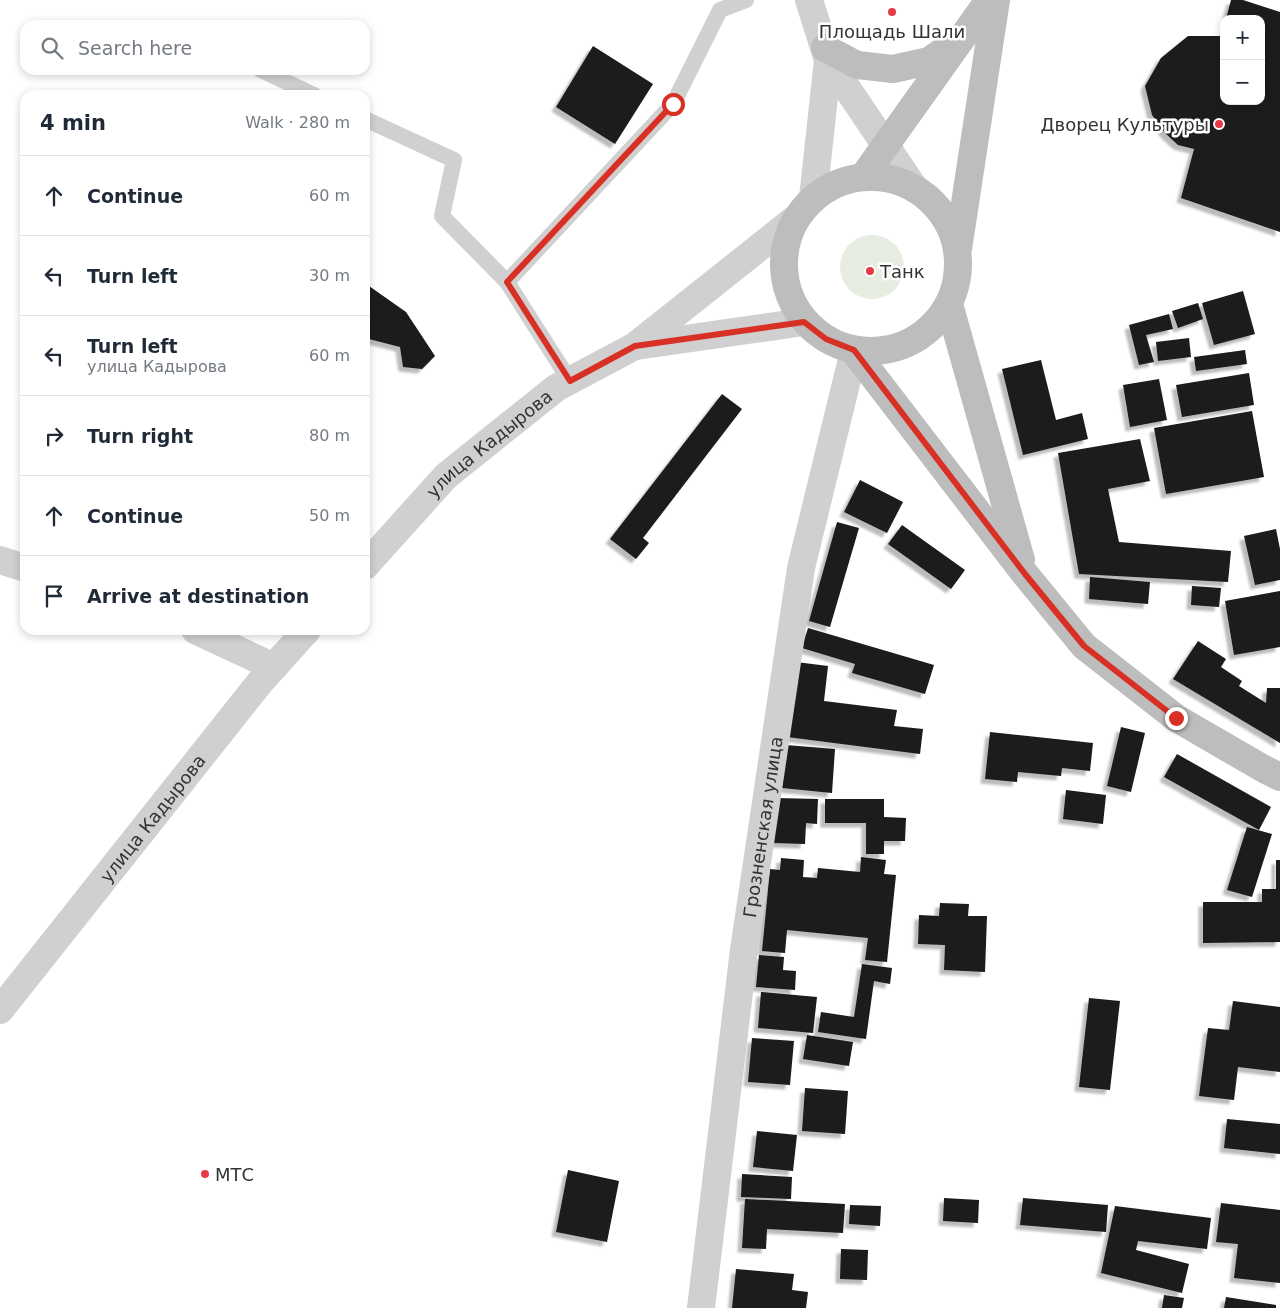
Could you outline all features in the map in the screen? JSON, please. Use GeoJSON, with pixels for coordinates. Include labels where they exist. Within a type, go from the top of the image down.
{"type":"FeatureCollection","features":[{"type":"Feature","properties":{"kind":"main road"},"geometry":{"type":"LineString","coordinates":[[863,177],[989,0]]}},
{"type":"Feature","properties":{"kind":"main road"},"geometry":{"type":"LineString","coordinates":[[958,253],[951,228],[941,213],[936,206],[915,189],[890,179],[863,177],[836,184],[813,198],[795,219],[785,245],[783,272],[790,299],[804,322],[826,339],[854,350],[882,351],[910,343],[932,327],[949,304],[957,279],[958,253],[996,0]]}},
{"type":"Feature","properties":{"kind":"main road"},"geometry":{"type":"LineString","coordinates":[[826,54],[857,65],[893,69],[929,61],[959,40]]}},
{"type":"Feature","properties":{"kind":"main road"},"geometry":{"type":"LineString","coordinates":[[949,304],[1025,574]]}},
{"type":"Feature","properties":{"kind":"main road"},"geometry":{"type":"LineString","coordinates":[[854,350],[1025,574],[1084,646],[1176,718],[1264,770],[1280,777]]}},
{"type":"Feature","properties":{"kind":"street"},"geometry":{"type":"LineString","coordinates":[[809,0],[826,54],[915,189]]}},
{"type":"Feature","properties":{"kind":"street"},"geometry":{"type":"LineString","coordinates":[[813,198],[826,54]]}},
{"type":"Feature","properties":{"kind":"street","name":"улица Кадырова"},"geometry":{"type":"LineString","coordinates":[[370,560],[446,476],[556,388],[635,346],[795,219]]}},
{"type":"Feature","properties":{"kind":"street","name":"улица Кадырова"},"geometry":{"type":"LineString","coordinates":[[635,346],[804,322]]}},
{"type":"Feature","properties":{"kind":"street","name":"Грозненская улица"},"geometry":{"type":"LineString","coordinates":[[702,1308],[744,950],[801,568],[854,350]]}},
{"type":"Feature","properties":{"kind":"street"},"geometry":{"type":"LineString","coordinates":[[0,560],[20,566]]}},
{"type":"Feature","properties":{"kind":"street"},"geometry":{"type":"LineString","coordinates":[[206,635],[274,667]]}},
{"type":"Feature","properties":{"kind":"street","name":"улица Кадырова"},"geometry":{"type":"LineString","coordinates":[[0,1010],[274,667],[303,635]]}},
{"type":"Feature","properties":{"kind":"lane"},"geometry":{"type":"LineString","coordinates":[[507,282],[673,104],[720,10],[746,0]]}},
{"type":"Feature","properties":{"kind":"lane"},"geometry":{"type":"LineString","coordinates":[[272,75],[303,90]]}},
{"type":"Feature","properties":{"kind":"lane"},"geometry":{"type":"LineString","coordinates":[[370,121],[454,160],[442,216],[507,282],[570,381]]}},
{"type":"Feature","properties":{"kind":"shaded area"},"geometry":{"type":"Polygon","coordinates":[[[866,235],[878,235],[895,244],[902,255],[904,267],[902,279],[895,290],[878,299],[866,299],[854,294],[845,285],[840,273],[840,261],[845,249],[854,240],[866,235]]]}},
{"type":"Feature","properties":{"kind":"building","name":"Дворец Культуры"},"geometry":{"type":"Polygon","coordinates":[[[1231,0],[1243,0],[1280,12],[1280,232],[1181,198],[1194,149],[1178,145],[1165,133],[1152,115],[1145,86],[1161,58],[1188,36],[1220,36],[1220,105],[1265,105],[1265,15],[1227,15],[1231,0]]]}},
{"type":"Feature","properties":{"kind":"building"},"geometry":{"type":"Polygon","coordinates":[[[593,46],[653,84],[615,144],[556,107],[593,46]]]}},
{"type":"Feature","properties":{"kind":"building"},"geometry":{"type":"Polygon","coordinates":[[[370,287],[406,312],[435,356],[422,369],[403,367],[400,347],[370,339],[370,287]]]}},
{"type":"Feature","properties":{"kind":"building"},"geometry":{"type":"Polygon","coordinates":[[[1243,291],[1255,334],[1214,345],[1202,303],[1243,291]]]}},
{"type":"Feature","properties":{"kind":"building"},"geometry":{"type":"Polygon","coordinates":[[[1198,303],[1203,319],[1178,328],[1172,311],[1198,303]]]}},
{"type":"Feature","properties":{"kind":"building"},"geometry":{"type":"Polygon","coordinates":[[[1169,314],[1173,329],[1146,335],[1154,362],[1139,365],[1129,325],[1169,314]]]}},
{"type":"Feature","properties":{"kind":"building"},"geometry":{"type":"Polygon","coordinates":[[[1189,338],[1191,357],[1158,361],[1156,342],[1189,338]]]}},
{"type":"Feature","properties":{"kind":"building"},"geometry":{"type":"Polygon","coordinates":[[[1245,350],[1247,364],[1196,371],[1194,357],[1245,350]]]}},
{"type":"Feature","properties":{"kind":"building"},"geometry":{"type":"Polygon","coordinates":[[[1041,360],[1056,420],[1082,413],[1088,439],[1023,455],[1002,369],[1041,360]]]}},
{"type":"Feature","properties":{"kind":"building"},"geometry":{"type":"Polygon","coordinates":[[[1249,373],[1254,405],[1182,417],[1176,385],[1249,373]]]}},
{"type":"Feature","properties":{"kind":"building"},"geometry":{"type":"Polygon","coordinates":[[[1159,379],[1167,420],[1130,427],[1123,385],[1159,379]]]}},
{"type":"Feature","properties":{"kind":"building"},"geometry":{"type":"Polygon","coordinates":[[[722,394],[742,409],[643,538],[649,543],[636,559],[610,539],[722,394]]]}},
{"type":"Feature","properties":{"kind":"building"},"geometry":{"type":"Polygon","coordinates":[[[1252,411],[1264,477],[1166,494],[1154,428],[1252,411]]]}},
{"type":"Feature","properties":{"kind":"building"},"geometry":{"type":"Polygon","coordinates":[[[1140,439],[1150,481],[1108,489],[1119,542],[1231,551],[1228,582],[1079,574],[1058,453],[1140,439]]]}},
{"type":"Feature","properties":{"kind":"building"},"geometry":{"type":"Polygon","coordinates":[[[860,480],[903,502],[887,533],[844,512],[860,480]]]}},
{"type":"Feature","properties":{"kind":"building"},"geometry":{"type":"Polygon","coordinates":[[[837,522],[859,528],[830,627],[809,621],[837,522]]]}},
{"type":"Feature","properties":{"kind":"building"},"geometry":{"type":"Polygon","coordinates":[[[902,525],[965,570],[951,589],[888,544],[902,525]]]}},
{"type":"Feature","properties":{"kind":"building"},"geometry":{"type":"Polygon","coordinates":[[[1276,529],[1280,549],[1280,580],[1255,585],[1244,536],[1276,529]]]}},
{"type":"Feature","properties":{"kind":"building"},"geometry":{"type":"Polygon","coordinates":[[[1090,577],[1150,582],[1148,604],[1089,599],[1090,577]]]}},
{"type":"Feature","properties":{"kind":"building"},"geometry":{"type":"Polygon","coordinates":[[[1192,586],[1221,588],[1219,607],[1191,605],[1192,586]]]}},
{"type":"Feature","properties":{"kind":"building"},"geometry":{"type":"Polygon","coordinates":[[[1280,591],[1280,647],[1234,655],[1225,601],[1280,591]]]}},
{"type":"Feature","properties":{"kind":"building"},"geometry":{"type":"Polygon","coordinates":[[[808,628],[934,665],[925,694],[852,673],[855,664],[802,648],[808,628]]]}},
{"type":"Feature","properties":{"kind":"building"},"geometry":{"type":"Polygon","coordinates":[[[1198,641],[1226,659],[1221,667],[1242,681],[1239,686],[1266,703],[1267,688],[1280,688],[1280,743],[1173,679],[1198,641]]]}},
{"type":"Feature","properties":{"kind":"building"},"geometry":{"type":"Polygon","coordinates":[[[796,662],[828,666],[824,701],[897,710],[894,726],[923,729],[920,754],[787,737],[796,662]]]}},
{"type":"Feature","properties":{"kind":"building"},"geometry":{"type":"Polygon","coordinates":[[[1121,727],[1145,733],[1131,792],[1107,786],[1121,727]]]}},
{"type":"Feature","properties":{"kind":"building"},"geometry":{"type":"Polygon","coordinates":[[[990,732],[1093,743],[1090,771],[1062,768],[1061,776],[1018,772],[1017,782],[985,779],[990,732]]]}},
{"type":"Feature","properties":{"kind":"building"},"geometry":{"type":"Polygon","coordinates":[[[786,745],[835,749],[832,793],[782,788],[786,745]]]}},
{"type":"Feature","properties":{"kind":"building"},"geometry":{"type":"Polygon","coordinates":[[[1177,754],[1271,807],[1259,830],[1164,777],[1177,754]]]}},
{"type":"Feature","properties":{"kind":"building"},"geometry":{"type":"Polygon","coordinates":[[[1066,790],[1106,795],[1103,824],[1063,819],[1066,790]]]}},
{"type":"Feature","properties":{"kind":"building"},"geometry":{"type":"Polygon","coordinates":[[[776,798],[818,799],[817,824],[806,823],[805,844],[774,843],[776,798]]]}},
{"type":"Feature","properties":{"kind":"building"},"geometry":{"type":"Polygon","coordinates":[[[825,799],[884,799],[884,817],[906,818],[905,841],[884,841],[884,854],[866,854],[866,823],[825,823],[825,799]]]}},
{"type":"Feature","properties":{"kind":"building"},"geometry":{"type":"Polygon","coordinates":[[[1247,827],[1272,834],[1252,897],[1227,890],[1247,827]]]}},
{"type":"Feature","properties":{"kind":"building"},"geometry":{"type":"Polygon","coordinates":[[[861,857],[886,860],[884,874],[896,875],[887,962],[865,960],[868,938],[787,930],[785,953],[762,951],[770,869],[780,870],[781,858],[804,860],[803,877],[817,878],[818,868],[860,872],[861,857]]]}},
{"type":"Feature","properties":{"kind":"building"},"geometry":{"type":"Polygon","coordinates":[[[1276,860],[1280,860],[1280,942],[1203,943],[1203,902],[1262,902],[1262,889],[1276,889],[1276,860]]]}},
{"type":"Feature","properties":{"kind":"building"},"geometry":{"type":"Polygon","coordinates":[[[940,903],[969,904],[968,916],[987,916],[985,972],[944,970],[945,945],[918,944],[919,915],[939,916],[940,903]]]}},
{"type":"Feature","properties":{"kind":"building"},"geometry":{"type":"Polygon","coordinates":[[[759,955],[784,957],[783,970],[796,971],[795,990],[756,987],[759,955]]]}},
{"type":"Feature","properties":{"kind":"building"},"geometry":{"type":"Polygon","coordinates":[[[862,964],[892,968],[890,984],[874,981],[866,1039],[818,1032],[821,1012],[854,1017],[862,964]]]}},
{"type":"Feature","properties":{"kind":"building"},"geometry":{"type":"Polygon","coordinates":[[[761,992],[817,997],[813,1033],[758,1028],[761,992]]]}},
{"type":"Feature","properties":{"kind":"building"},"geometry":{"type":"Polygon","coordinates":[[[1089,998],[1120,1001],[1110,1090],[1079,1087],[1089,998]]]}},
{"type":"Feature","properties":{"kind":"building"},"geometry":{"type":"Polygon","coordinates":[[[1233,1001],[1280,1007],[1280,1072],[1238,1067],[1234,1100],[1199,1096],[1208,1028],[1229,1030],[1233,1001]]]}},
{"type":"Feature","properties":{"kind":"building"},"geometry":{"type":"Polygon","coordinates":[[[807,1035],[853,1042],[849,1066],[803,1059],[807,1035]]]}},
{"type":"Feature","properties":{"kind":"building"},"geometry":{"type":"Polygon","coordinates":[[[752,1038],[794,1041],[790,1085],[748,1082],[752,1038]]]}},
{"type":"Feature","properties":{"kind":"building"},"geometry":{"type":"Polygon","coordinates":[[[805,1088],[848,1091],[845,1134],[802,1131],[805,1088]]]}},
{"type":"Feature","properties":{"kind":"building"},"geometry":{"type":"Polygon","coordinates":[[[1227,1119],[1280,1124],[1280,1154],[1224,1148],[1227,1119]]]}},
{"type":"Feature","properties":{"kind":"building"},"geometry":{"type":"Polygon","coordinates":[[[757,1131],[797,1135],[793,1171],[753,1167],[757,1131]]]}},
{"type":"Feature","properties":{"kind":"building"},"geometry":{"type":"Polygon","coordinates":[[[568,1170],[619,1181],[607,1242],[556,1232],[568,1170]]]}},
{"type":"Feature","properties":{"kind":"building"},"geometry":{"type":"Polygon","coordinates":[[[742,1174],[792,1177],[791,1199],[741,1197],[742,1174]]]}},
{"type":"Feature","properties":{"kind":"building"},"geometry":{"type":"Polygon","coordinates":[[[944,1198],[979,1200],[978,1223],[943,1221],[944,1198]]]}},
{"type":"Feature","properties":{"kind":"building"},"geometry":{"type":"Polygon","coordinates":[[[1023,1198],[1108,1205],[1106,1232],[1020,1225],[1023,1198]]]}},
{"type":"Feature","properties":{"kind":"building"},"geometry":{"type":"Polygon","coordinates":[[[745,1199],[845,1204],[843,1233],[767,1229],[766,1249],[742,1248],[745,1199]]]}},
{"type":"Feature","properties":{"kind":"building"},"geometry":{"type":"Polygon","coordinates":[[[1221,1203],[1280,1210],[1280,1283],[1234,1278],[1238,1244],[1216,1242],[1221,1203]]]}},
{"type":"Feature","properties":{"kind":"building"},"geometry":{"type":"Polygon","coordinates":[[[850,1205],[881,1206],[880,1226],[849,1224],[850,1205]]]}},
{"type":"Feature","properties":{"kind":"building"},"geometry":{"type":"Polygon","coordinates":[[[1115,1206],[1211,1218],[1207,1249],[1138,1241],[1136,1250],[1189,1264],[1182,1293],[1101,1273],[1115,1206]]]}},
{"type":"Feature","properties":{"kind":"building"},"geometry":{"type":"Polygon","coordinates":[[[841,1249],[868,1250],[867,1280],[840,1279],[841,1249]]]}},
{"type":"Feature","properties":{"kind":"building"},"geometry":{"type":"Polygon","coordinates":[[[736,1269],[794,1274],[792,1290],[808,1292],[806,1308],[732,1308],[736,1269]]]}},
{"type":"Feature","properties":{"kind":"building"},"geometry":{"type":"Polygon","coordinates":[[[1164,1295],[1184,1298],[1182,1308],[1162,1308],[1164,1295]]]}},
{"type":"Feature","properties":{"kind":"building"},"geometry":{"type":"Polygon","coordinates":[[[1226,1297],[1276,1305],[1276,1308],[1224,1308],[1226,1297]]]}},
{"type":"Feature","properties":{"kind":"place","name":"Площадь Шали"},"geometry":{"type":"Point","coordinates":[892,12]}},
{"type":"Feature","properties":{"kind":"place","name":"Дворец Культуры"},"geometry":{"type":"Point","coordinates":[1219,124]}},
{"type":"Feature","properties":{"kind":"place","name":"Танк"},"geometry":{"type":"Point","coordinates":[870,271]}},
{"type":"Feature","properties":{"kind":"place","name":"МТС"},"geometry":{"type":"Point","coordinates":[205,1174]}},
{"type":"Feature","properties":{"kind":"route"},"geometry":{"type":"LineString","coordinates":[[673,104],[507,282],[570,381],[635,346],[804,322],[826,339],[854,350],[1025,574],[1084,646],[1176,718]]}}]}
